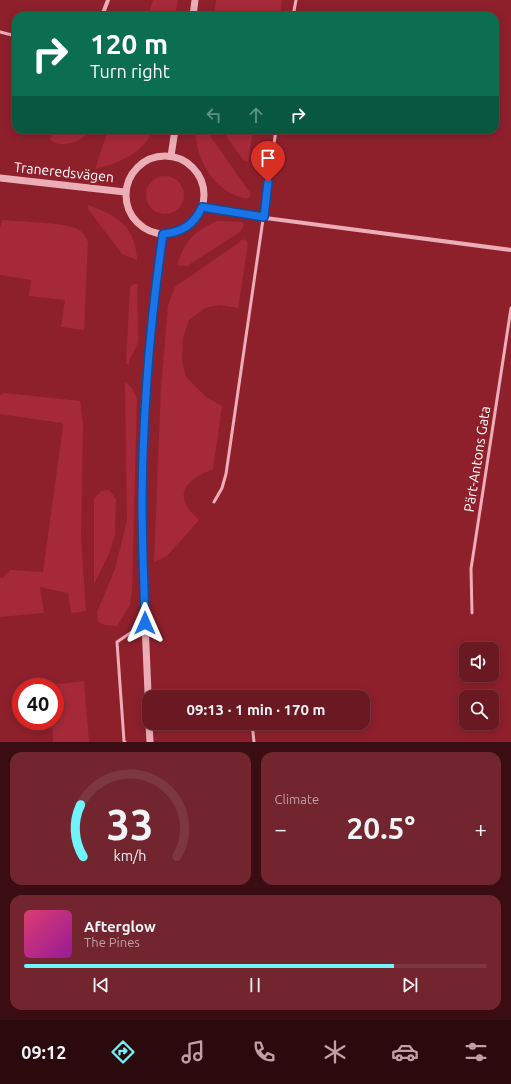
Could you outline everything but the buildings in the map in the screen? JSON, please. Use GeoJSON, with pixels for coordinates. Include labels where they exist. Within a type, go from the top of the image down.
{"type":"FeatureCollection","features":[{"type":"Feature","properties":{"kind":"street"},"geometry":{"type":"LineString","coordinates":[[104,12],[108,0]]}},
{"type":"Feature","properties":{"kind":"street"},"geometry":{"type":"LineString","coordinates":[[194,12],[195,0]]}},
{"type":"Feature","properties":{"kind":"street"},"geometry":{"type":"LineString","coordinates":[[171,156],[174,134]]}},
{"type":"Feature","properties":{"kind":"street"},"geometry":{"type":"LineString","coordinates":[[158,156],[171,156],[182,160],[191,166],[198,175],[204,196],[202,207],[191,224],[182,230],[163,234],[150,232],[135,220],[126,204],[125,192],[128,179],[136,168],[146,160],[158,156]]}},
{"type":"Feature","properties":{"kind":"street","name":"Traneredsvägen"},"geometry":{"type":"LineString","coordinates":[[0,178],[125,192]]}},
{"type":"Feature","properties":{"kind":"street"},"geometry":{"type":"LineString","coordinates":[[202,207],[264,217],[511,250]]}},
{"type":"Feature","properties":{"kind":"street"},"geometry":{"type":"LineString","coordinates":[[148,690],[142,500],[145,414],[153,303],[163,234]]}},
{"type":"Feature","properties":{"kind":"street"},"geometry":{"type":"LineString","coordinates":[[149,730],[150,742]]}},
{"type":"Feature","properties":{"kind":"lane"},"geometry":{"type":"LineString","coordinates":[[294,12],[296,0]]}},
{"type":"Feature","properties":{"kind":"lane"},"geometry":{"type":"LineString","coordinates":[[0,32],[12,35]]}},
{"type":"Feature","properties":{"kind":"lane"},"geometry":{"type":"LineString","coordinates":[[214,502],[222,488],[226,474],[275,134]]}},
{"type":"Feature","properties":{"kind":"lane","name":"Pärt-Antons Gata"},"geometry":{"type":"LineString","coordinates":[[472,613],[471,569],[511,308]]}},
{"type":"Feature","properties":{"kind":"lane"},"geometry":{"type":"LineString","coordinates":[[125,742],[117,642],[145,623]]}},
{"type":"Feature","properties":{"kind":"lane"},"geometry":{"type":"LineString","coordinates":[[253,730],[254,742]]}},
{"type":"Feature","properties":{"kind":"shaded area"},"geometry":{"type":"Polygon","coordinates":[[[153,0],[178,0],[176,12],[149,12],[153,0]]]}},
{"type":"Feature","properties":{"kind":"shaded area"},"geometry":{"type":"Polygon","coordinates":[[[216,0],[282,0],[280,12],[214,12],[216,0]]]}},
{"type":"Feature","properties":{"kind":"shaded area"},"geometry":{"type":"Polygon","coordinates":[[[52,134],[88,134],[67,144],[55,143],[50,140],[52,134]]]}},
{"type":"Feature","properties":{"kind":"shaded area"},"geometry":{"type":"Polygon","coordinates":[[[107,134],[151,134],[143,145],[121,161],[95,169],[107,134]]]}},
{"type":"Feature","properties":{"kind":"shaded area"},"geometry":{"type":"Polygon","coordinates":[[[195,134],[209,134],[251,194],[250,197],[242,198],[218,184],[206,168],[198,150],[195,134]]]}},
{"type":"Feature","properties":{"kind":"shaded area"},"geometry":{"type":"Polygon","coordinates":[[[225,134],[252,134],[248,162],[243,160],[225,134]]]}},
{"type":"Feature","properties":{"kind":"shaded area"},"geometry":{"type":"Polygon","coordinates":[[[161,176],[169,176],[181,185],[184,195],[181,205],[175,211],[169,214],[161,214],[149,205],[146,199],[146,191],[155,179],[161,176]]]}},
{"type":"Feature","properties":{"kind":"shaded area"},"geometry":{"type":"Polygon","coordinates":[[[88,205],[108,213],[123,224],[133,239],[136,248],[137,260],[122,254],[88,209],[88,205]]]}},
{"type":"Feature","properties":{"kind":"shaded area"},"geometry":{"type":"Polygon","coordinates":[[[3,220],[64,225],[79,230],[85,235],[88,242],[84,330],[61,327],[65,300],[29,296],[31,280],[0,275],[0,227],[3,220]]]}},
{"type":"Feature","properties":{"kind":"shaded area"},"geometry":{"type":"Polygon","coordinates":[[[217,221],[242,222],[244,225],[240,232],[187,266],[177,265],[183,249],[191,238],[202,229],[217,221]]]}},
{"type":"Feature","properties":{"kind":"shaded area"},"geometry":{"type":"Polygon","coordinates":[[[244,239],[248,243],[238,308],[219,305],[205,308],[189,320],[183,338],[182,362],[186,377],[206,397],[222,406],[213,469],[193,480],[186,488],[184,493],[186,505],[199,520],[167,556],[154,562],[161,389],[168,305],[175,287],[244,239]]]}},
{"type":"Feature","properties":{"kind":"shaded area"},"geometry":{"type":"Polygon","coordinates":[[[134,284],[138,284],[138,342],[130,358],[129,365],[126,363],[130,287],[134,284]]]}},
{"type":"Feature","properties":{"kind":"shaded area"},"geometry":{"type":"Polygon","coordinates":[[[125,382],[132,388],[137,399],[132,592],[130,605],[117,626],[104,625],[98,621],[97,612],[115,569],[127,521],[125,382]]]}},
{"type":"Feature","properties":{"kind":"shaded area"},"geometry":{"type":"Polygon","coordinates":[[[4,393],[80,401],[83,424],[81,538],[86,611],[71,613],[68,593],[40,587],[44,613],[0,617],[0,578],[3,578],[10,570],[43,572],[63,426],[62,423],[0,414],[0,395],[4,393]]]}},
{"type":"Feature","properties":{"kind":"shaded area"},"geometry":{"type":"Polygon","coordinates":[[[109,490],[116,499],[115,535],[108,556],[94,584],[94,499],[101,491],[109,490]]]}},
{"type":"Feature","properties":{"kind":"shaded area"},"geometry":{"type":"Polygon","coordinates":[[[84,681],[89,742],[53,742],[52,730],[64,730],[64,683],[84,681]]]}},
{"type":"Feature","properties":{"kind":"route"},"geometry":{"type":"LineString","coordinates":[[145,623],[142,500],[145,414],[153,303],[163,234],[182,230],[191,224],[198,216],[202,207],[264,217],[268,182]]}}]}
